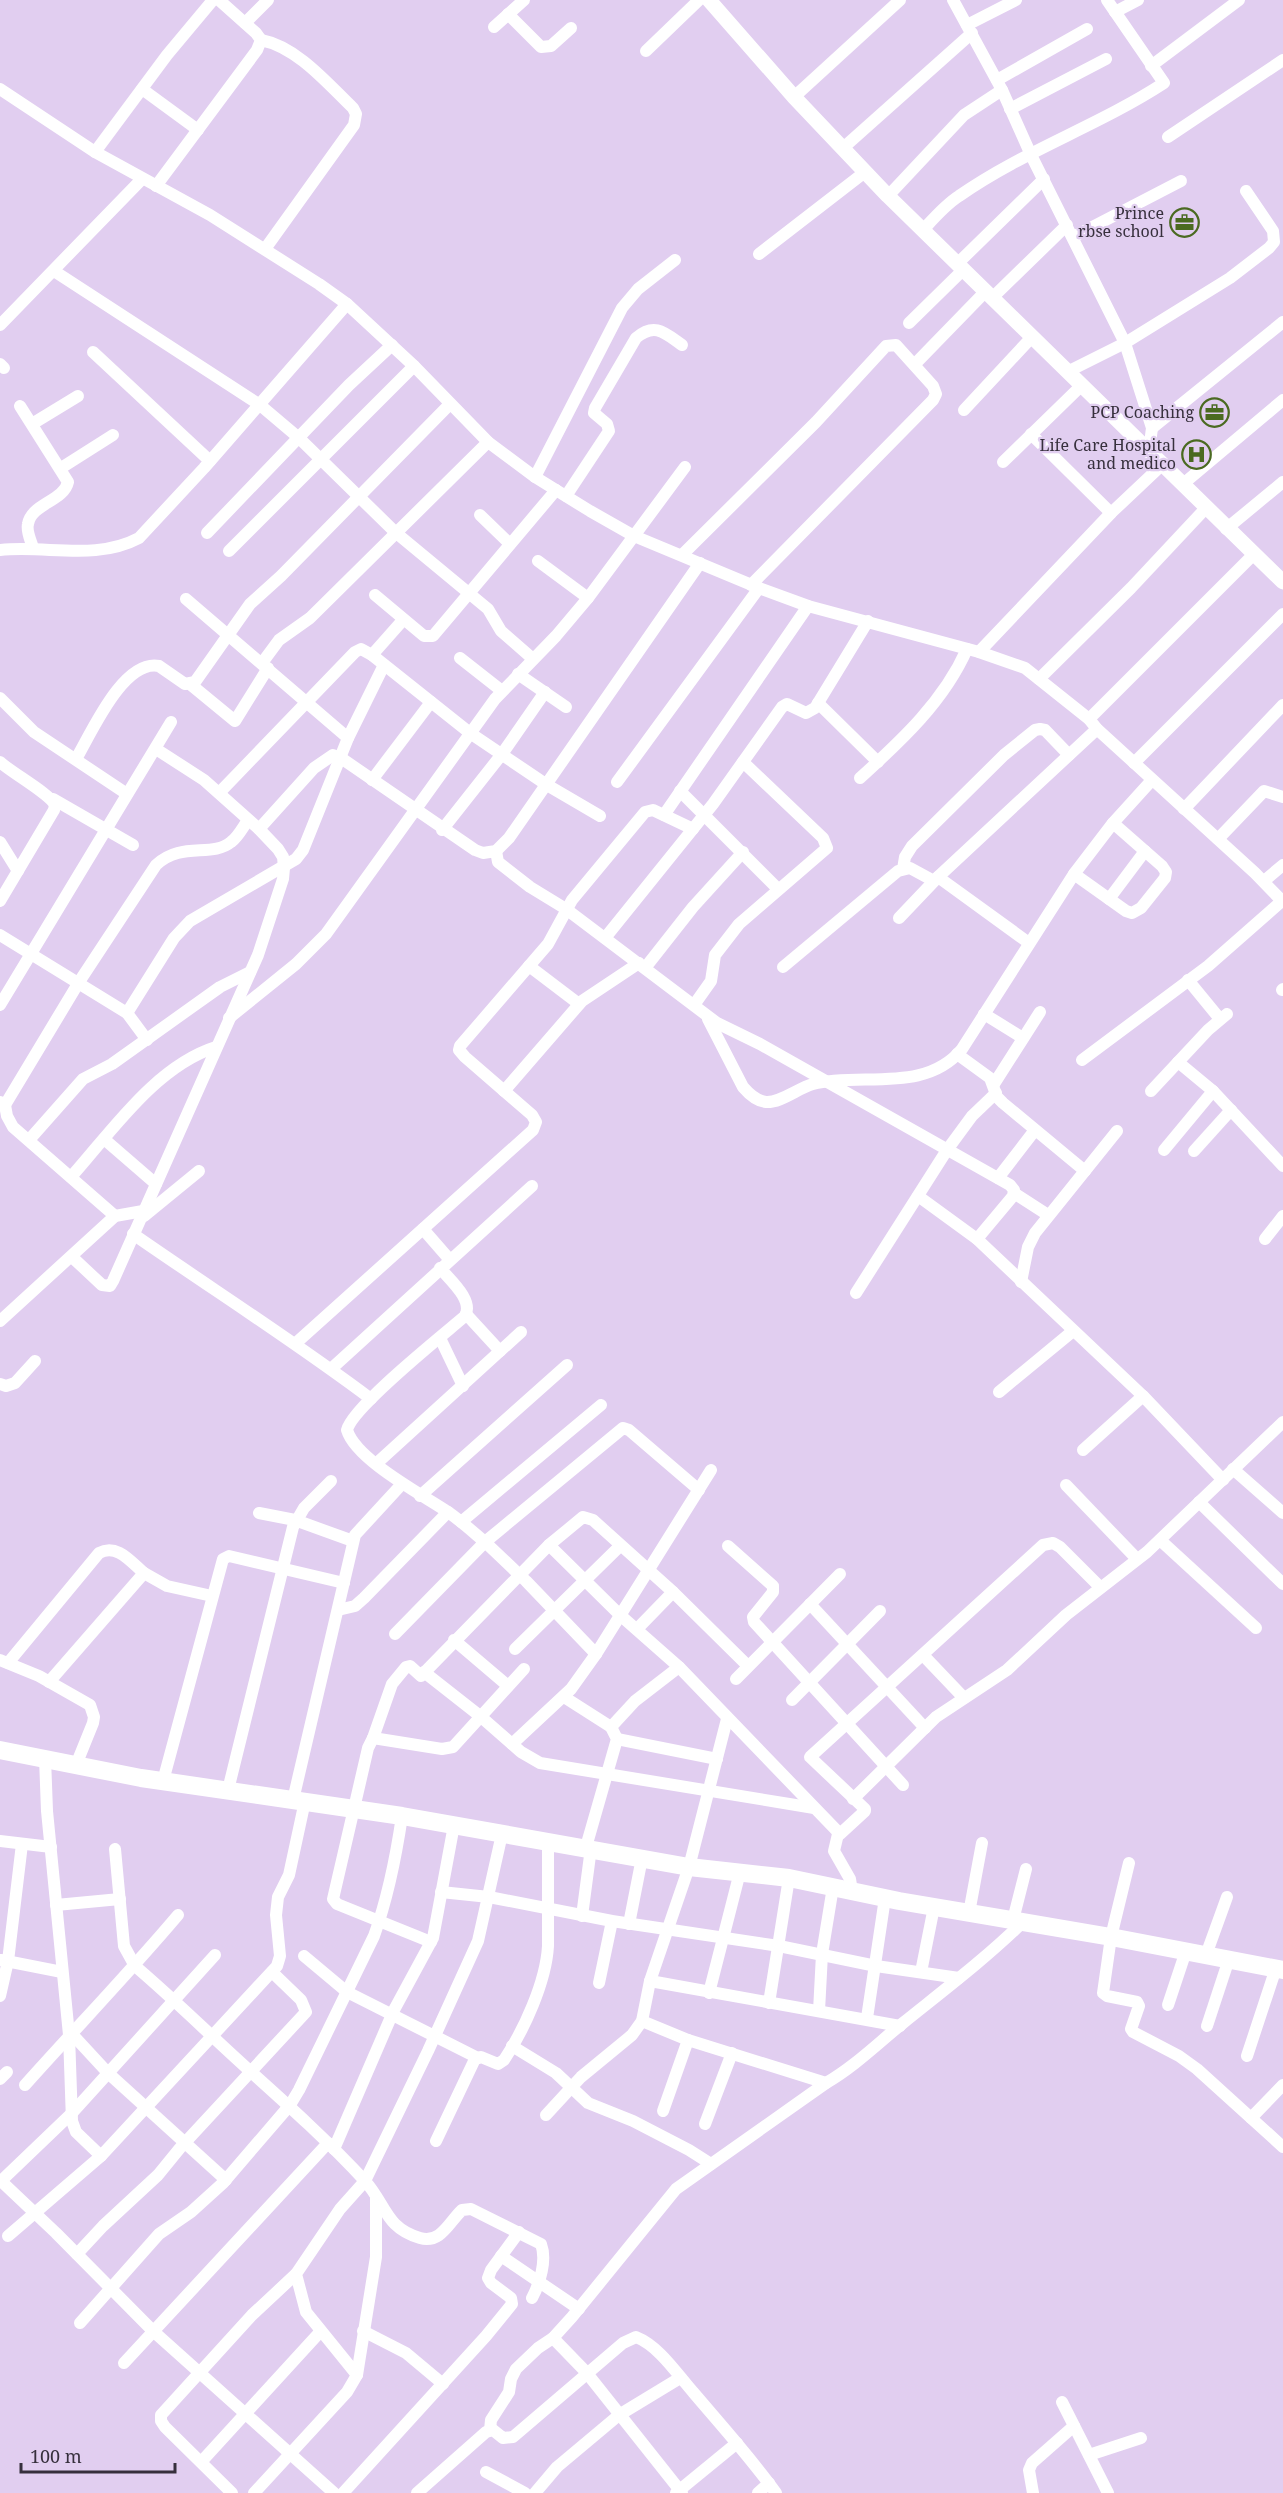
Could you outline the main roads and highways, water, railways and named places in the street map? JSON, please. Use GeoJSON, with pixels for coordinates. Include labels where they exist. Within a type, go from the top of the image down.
{"type":"FeatureCollection","features":[{"type":"Feature","properties":{"kind":"main road"},"geometry":{"type":"LineString","coordinates":[[0,1750],[163,1781],[402,1816],[689,1867],[789,1878],[885,1898],[1280,1969]]}},
{"type":"Feature","properties":{"kind":"place","name":"Prince rbse school"},"geometry":{"type":"Point","coordinates":[1185,222]}},
{"type":"Feature","properties":{"kind":"place","name":"PCP Coaching"},"geometry":{"type":"Point","coordinates":[1215,412]}},
{"type":"Feature","properties":{"kind":"place","name":"Life Care Hospital and medico"},"geometry":{"type":"Point","coordinates":[1197,454]}}]}
